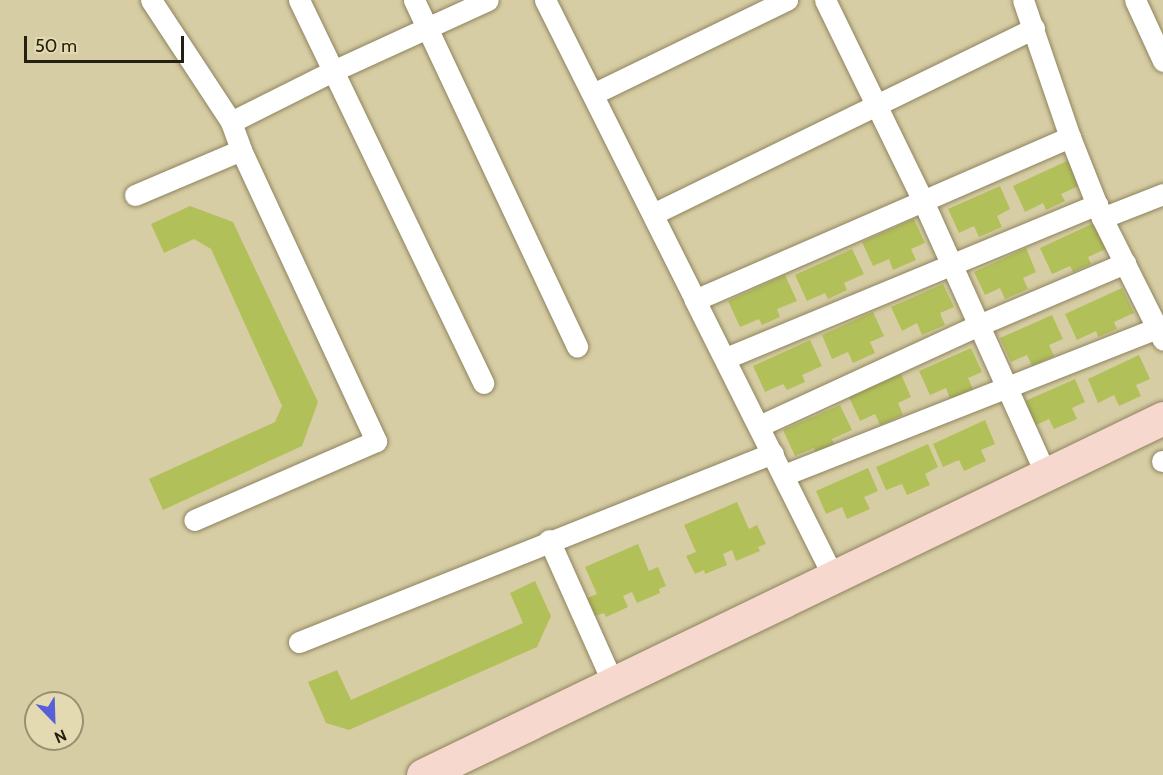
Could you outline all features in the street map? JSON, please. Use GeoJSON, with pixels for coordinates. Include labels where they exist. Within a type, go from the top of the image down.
{"type":"FeatureCollection","features":[{"type":"Feature","properties":{"kind":"main road"},"geometry":{"type":"LineString","coordinates":[[423,775],[1163,418]]}},
{"type":"Feature","properties":{"kind":"street"},"geometry":{"type":"LineString","coordinates":[[151,0],[231,122],[241,150],[376,441],[194,520]]}},
{"type":"Feature","properties":{"kind":"street"},"geometry":{"type":"LineString","coordinates":[[299,0],[483,383]]}},
{"type":"Feature","properties":{"kind":"street"},"geometry":{"type":"LineString","coordinates":[[414,0],[577,347]]}},
{"type":"Feature","properties":{"kind":"street"},"geometry":{"type":"LineString","coordinates":[[231,122],[333,71],[488,0]]}},
{"type":"Feature","properties":{"kind":"street"},"geometry":{"type":"LineString","coordinates":[[545,0],[834,578]]}},
{"type":"Feature","properties":{"kind":"street"},"geometry":{"type":"LineString","coordinates":[[593,94],[787,0]]}},
{"type":"Feature","properties":{"kind":"street"},"geometry":{"type":"LineString","coordinates":[[825,0],[923,201],[1046,475]]}},
{"type":"Feature","properties":{"kind":"street"},"geometry":{"type":"LineString","coordinates":[[784,476],[1007,387],[1160,334],[1099,211],[1023,0]]}},
{"type":"Feature","properties":{"kind":"street"},"geometry":{"type":"LineString","coordinates":[[1136,0],[1163,61]]}},
{"type":"Feature","properties":{"kind":"street"},"geometry":{"type":"LineString","coordinates":[[653,213],[1034,28]]}},
{"type":"Feature","properties":{"kind":"street"},"geometry":{"type":"LineString","coordinates":[[695,300],[1071,136]]}},
{"type":"Feature","properties":{"kind":"street"},"geometry":{"type":"LineString","coordinates":[[135,195],[241,150]]}},
{"type":"Feature","properties":{"kind":"street"},"geometry":{"type":"LineString","coordinates":[[726,358],[951,264],[1099,211],[1163,194]]}},
{"type":"Feature","properties":{"kind":"street"},"geometry":{"type":"LineString","coordinates":[[759,426],[979,325],[1125,263]]}},
{"type":"Feature","properties":{"kind":"street"},"geometry":{"type":"LineString","coordinates":[[299,642],[549,540],[773,453]]}},
{"type":"Feature","properties":{"kind":"street"},"geometry":{"type":"LineString","coordinates":[[549,540],[613,683]]}},
{"type":"Feature","properties":{"kind":"building"},"geometry":{"type":"Polygon","coordinates":[[[1069,160],[1081,185],[1061,194],[1065,201],[1046,210],[1043,203],[1025,212],[1013,186],[1069,160]]]}},
{"type":"Feature","properties":{"kind":"building"},"geometry":{"type":"Polygon","coordinates":[[[1000,186],[1010,209],[997,216],[1002,227],[979,237],[974,226],[959,233],[948,209],[1000,186]]]}},
{"type":"Feature","properties":{"kind":"building"},"geometry":{"type":"Polygon","coordinates":[[[190,206],[233,222],[318,402],[302,446],[163,510],[149,479],[275,422],[282,406],[211,249],[194,239],[164,253],[151,224],[190,206]]]}},
{"type":"Feature","properties":{"kind":"building"},"geometry":{"type":"Polygon","coordinates":[[[914,219],[925,243],[911,249],[916,260],[893,270],[889,259],[873,266],[862,242],[914,219]]]}},
{"type":"Feature","properties":{"kind":"building"},"geometry":{"type":"Polygon","coordinates":[[[1096,222],[1108,248],[1088,257],[1091,264],[1073,272],[1070,266],[1052,274],[1040,248],[1096,222]]]}},
{"type":"Feature","properties":{"kind":"building"},"geometry":{"type":"Polygon","coordinates":[[[1026,248],[1036,272],[1023,278],[1028,289],[1005,299],[1000,288],[985,295],[974,272],[1026,248]]]}},
{"type":"Feature","properties":{"kind":"building"},"geometry":{"type":"Polygon","coordinates":[[[852,249],[864,274],[844,283],[847,290],[828,299],[825,293],[807,301],[795,275],[852,249]]]}},
{"type":"Feature","properties":{"kind":"building"},"geometry":{"type":"Polygon","coordinates":[[[785,275],[797,301],[777,309],[780,317],[762,325],[759,319],[740,327],[728,301],[785,275]]]}},
{"type":"Feature","properties":{"kind":"building"},"geometry":{"type":"Polygon","coordinates":[[[943,284],[954,307],[940,313],[945,325],[922,335],[917,323],[902,331],[891,307],[943,284]]]}},
{"type":"Feature","properties":{"kind":"building"},"geometry":{"type":"Polygon","coordinates":[[[1122,288],[1134,313],[1114,322],[1117,329],[1098,337],[1096,331],[1077,340],[1065,314],[1122,288]]]}},
{"type":"Feature","properties":{"kind":"building"},"geometry":{"type":"Polygon","coordinates":[[[873,312],[884,336],[870,342],[875,353],[853,363],[848,352],[832,359],[822,335],[873,312]]]}},
{"type":"Feature","properties":{"kind":"building"},"geometry":{"type":"Polygon","coordinates":[[[1052,315],[1063,339],[1049,345],[1054,356],[1032,366],[1027,355],[1011,362],[1000,338],[1052,315]]]}},
{"type":"Feature","properties":{"kind":"building"},"geometry":{"type":"Polygon","coordinates":[[[810,340],[822,366],[802,375],[805,382],[787,390],[783,384],[765,392],[753,366],[810,340]]]}},
{"type":"Feature","properties":{"kind":"building"},"geometry":{"type":"Polygon","coordinates":[[[971,348],[982,372],[968,378],[973,389],[950,399],[946,388],[930,395],[919,371],[971,348]]]}},
{"type":"Feature","properties":{"kind":"building"},"geometry":{"type":"Polygon","coordinates":[[[1139,355],[1150,379],[1136,385],[1141,396],[1119,406],[1114,395],[1098,403],[1088,379],[1139,355]]]}},
{"type":"Feature","properties":{"kind":"building"},"geometry":{"type":"Polygon","coordinates":[[[901,374],[911,397],[898,403],[903,415],[880,425],[875,414],[860,421],[849,397],[901,374]]]}},
{"type":"Feature","properties":{"kind":"building"},"geometry":{"type":"Polygon","coordinates":[[[1075,379],[1085,402],[1072,408],[1077,419],[1054,429],[1049,419],[1034,426],[1023,402],[1075,379]]]}},
{"type":"Feature","properties":{"kind":"building"},"geometry":{"type":"Polygon","coordinates":[[[840,405],[852,430],[832,439],[835,446],[816,454],[814,448],[795,456],[783,430],[840,405]]]}},
{"type":"Feature","properties":{"kind":"building"},"geometry":{"type":"Polygon","coordinates":[[[985,420],[995,444],[981,450],[986,461],[964,471],[959,460],[943,467],[933,444],[985,420]]]}},
{"type":"Feature","properties":{"kind":"building"},"geometry":{"type":"Polygon","coordinates":[[[928,444],[938,467],[925,474],[930,485],[907,495],[902,484],[886,490],[876,467],[928,444]]]}},
{"type":"Feature","properties":{"kind":"building"},"geometry":{"type":"Polygon","coordinates":[[[868,468],[878,491],[864,497],[870,509],[847,519],[842,507],[826,514],[816,491],[868,468]]]}},
{"type":"Feature","properties":{"kind":"building"},"geometry":{"type":"Polygon","coordinates":[[[737,502],[749,529],[757,525],[766,544],[758,547],[760,551],[736,561],[732,550],[723,554],[727,565],[705,574],[704,570],[695,574],[686,556],[696,552],[684,525],[737,502]]]}},
{"type":"Feature","properties":{"kind":"building"},"geometry":{"type":"Polygon","coordinates":[[[638,544],[649,571],[658,567],[666,586],[659,589],[660,593],[637,603],[632,592],[623,596],[628,607],[606,617],[604,613],[595,616],[587,598],[597,594],[585,567],[638,544]]]}},
{"type":"Feature","properties":{"kind":"building"},"geometry":{"type":"Polygon","coordinates":[[[535,581],[551,616],[537,647],[349,730],[326,723],[308,682],[337,670],[351,700],[523,623],[510,593],[535,581]]]}}]}
